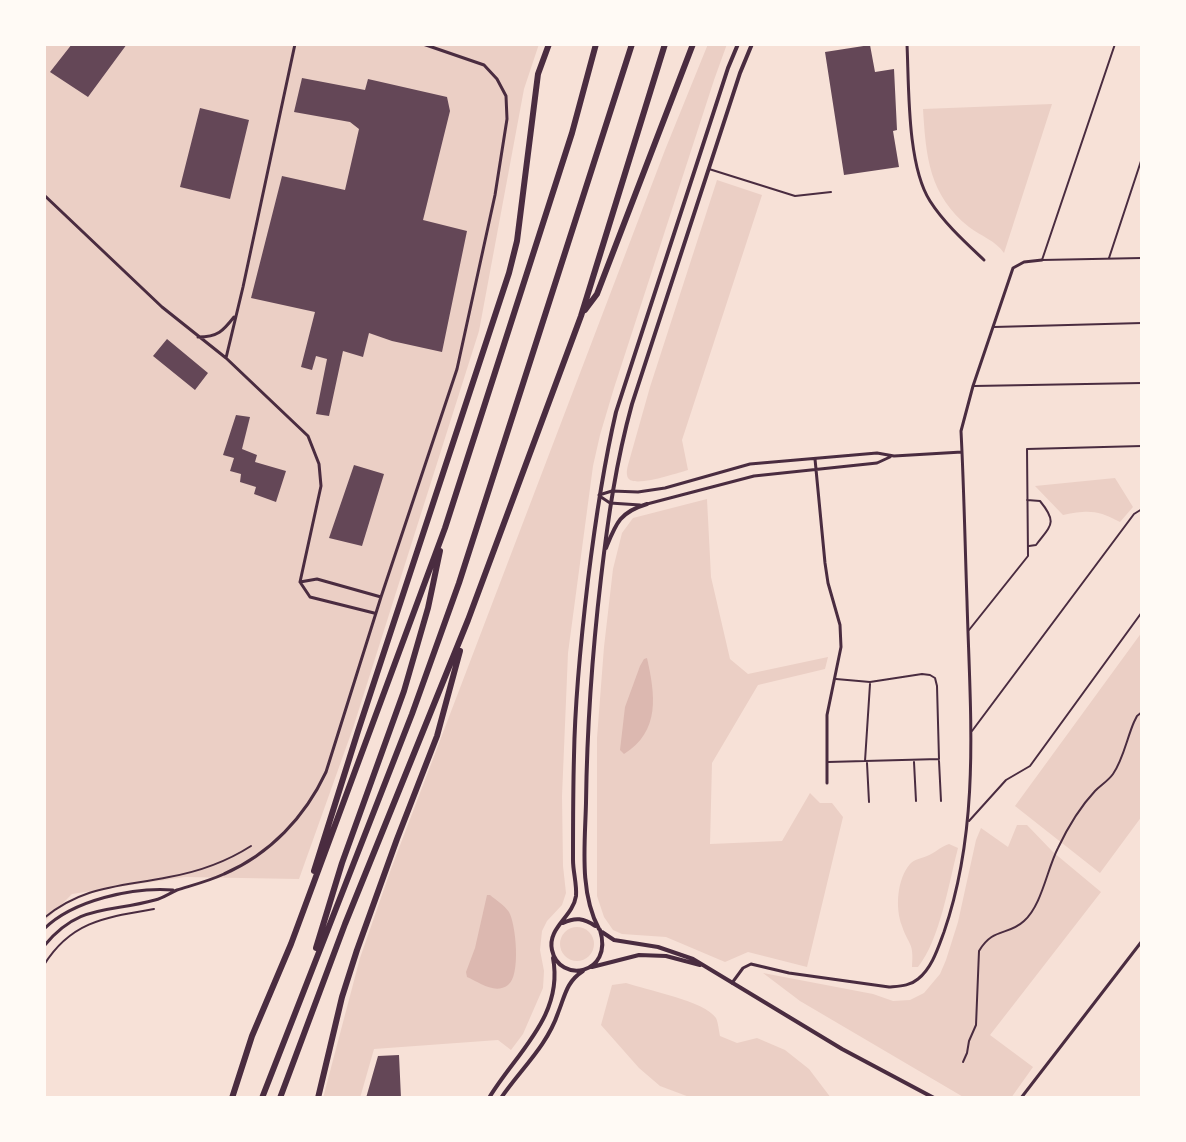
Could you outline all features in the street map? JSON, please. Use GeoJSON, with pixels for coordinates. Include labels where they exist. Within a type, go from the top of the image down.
{"type":"FeatureCollection","features":[{"type":"Feature","properties":{"kind":"highway"},"geometry":{"type":"LineString","coordinates":[[291,944],[509,273],[517,241],[538,74],[549,44]]}},
{"type":"Feature","properties":{"kind":"highway"},"geometry":{"type":"LineString","coordinates":[[232,1098],[252,1036],[291,944],[445,528],[572,133],[596,44]]}},
{"type":"Feature","properties":{"kind":"highway"},"geometry":{"type":"LineString","coordinates":[[262,1098],[435,652],[632,44]]}},
{"type":"Feature","properties":{"kind":"highway"},"geometry":{"type":"LineString","coordinates":[[280,1098],[345,924],[468,620],[581,316],[665,44]]}},
{"type":"Feature","properties":{"kind":"highway"},"geometry":{"type":"LineString","coordinates":[[581,316],[597,294],[692,44]]}},
{"type":"Feature","properties":{"kind":"highway"},"geometry":{"type":"LineString","coordinates":[[304,988],[342,863],[404,691],[428,608],[445,528]]}},
{"type":"Feature","properties":{"kind":"highway"},"geometry":{"type":"LineString","coordinates":[[318,1098],[336,1018],[357,950],[437,736],[468,620]]}},
{"type":"Feature","properties":{"kind":"street"},"geometry":{"type":"LineString","coordinates":[[226,358],[295,44]]}},
{"type":"Feature","properties":{"kind":"street"},"geometry":{"type":"LineString","coordinates":[[44,946],[60,929],[87,914],[156,900],[211,880],[249,861],[281,837],[321,784],[457,369],[495,195],[507,119],[506,96],[491,71],[484,65],[423,44]]}},
{"type":"Feature","properties":{"kind":"street"},"geometry":{"type":"LineString","coordinates":[[489,1098],[537,1032],[551,1001],[555,982],[552,936],[571,910],[576,893],[573,853],[576,696],[605,460],[616,412],[738,44]]}},
{"type":"Feature","properties":{"kind":"street"},"geometry":{"type":"LineString","coordinates":[[501,1098],[549,1033],[568,985],[576,975],[598,961],[602,951],[603,940],[586,888],[587,740],[589,686],[610,503],[632,404],[752,44]]}},
{"type":"Feature","properties":{"kind":"street"},"geometry":{"type":"LineString","coordinates":[[907,44],[914,155],[921,179],[929,200],[984,260]]}},
{"type":"Feature","properties":{"kind":"street"},"geometry":{"type":"LineString","coordinates":[[44,195],[162,307],[226,358],[308,436],[319,464],[321,486],[300,582],[310,597],[375,613]]}},
{"type":"Feature","properties":{"kind":"street"},"geometry":{"type":"LineString","coordinates":[[732,983],[743,968],[751,964],[789,973],[889,987],[916,981],[930,964],[949,918],[966,842],[972,759],[961,431],[1013,268],[1024,262],[1042,260]]}},
{"type":"Feature","properties":{"kind":"street"},"geometry":{"type":"LineString","coordinates":[[198,337],[209,337],[224,331],[236,315]]}},
{"type":"Feature","properties":{"kind":"street"},"geometry":{"type":"LineString","coordinates":[[599,496],[612,491],[651,490],[750,464],[877,453],[894,456],[962,452]]}},
{"type":"Feature","properties":{"kind":"street"},"geometry":{"type":"LineString","coordinates":[[604,554],[614,528],[622,515],[632,508],[754,476],[877,463],[894,456]]}},
{"type":"Feature","properties":{"kind":"street"},"geometry":{"type":"LineString","coordinates":[[815,459],[825,563],[840,625],[841,647],[827,715],[827,783]]}},
{"type":"Feature","properties":{"kind":"street"},"geometry":{"type":"LineString","coordinates":[[599,496],[610,503],[647,504]]}},
{"type":"Feature","properties":{"kind":"street"},"geometry":{"type":"LineString","coordinates":[[300,582],[317,579],[381,597]]}},
{"type":"Feature","properties":{"kind":"street"},"geometry":{"type":"LineString","coordinates":[[44,929],[78,905],[154,889],[177,891]]}},
{"type":"Feature","properties":{"kind":"street"},"geometry":{"type":"LineString","coordinates":[[561,924],[579,918],[590,922],[614,940],[673,951],[693,959],[842,1049],[934,1098]]}},
{"type":"Feature","properties":{"kind":"street"},"geometry":{"type":"LineString","coordinates":[[1021,1098],[1142,941]]}},
{"type":"Feature","properties":{"kind":"street"},"geometry":{"type":"LineString","coordinates":[[552,952],[567,969],[587,968],[639,955],[666,956],[707,967]]}},
{"type":"Feature","properties":{"kind":"lane"},"geometry":{"type":"LineString","coordinates":[[1115,44],[1042,260],[1142,258]]}},
{"type":"Feature","properties":{"kind":"lane"},"geometry":{"type":"LineString","coordinates":[[1108,259],[1142,158]]}},
{"type":"Feature","properties":{"kind":"lane"},"geometry":{"type":"LineString","coordinates":[[709,169],[795,196],[831,192]]}},
{"type":"Feature","properties":{"kind":"lane"},"geometry":{"type":"LineString","coordinates":[[993,327],[1142,323]]}},
{"type":"Feature","properties":{"kind":"lane"},"geometry":{"type":"LineString","coordinates":[[973,386],[1142,383]]}},
{"type":"Feature","properties":{"kind":"lane"},"geometry":{"type":"LineString","coordinates":[[968,631],[1028,556],[1027,449],[1142,446]]}},
{"type":"Feature","properties":{"kind":"lane"},"geometry":{"type":"LineString","coordinates":[[1027,500],[1040,501],[1051,514],[1051,525],[1036,545],[1028,546]]}},
{"type":"Feature","properties":{"kind":"lane"},"geometry":{"type":"LineString","coordinates":[[971,732],[1134,514],[1142,509]]}},
{"type":"Feature","properties":{"kind":"lane"},"geometry":{"type":"LineString","coordinates":[[968,822],[1006,780],[1030,766],[1142,612]]}},
{"type":"Feature","properties":{"kind":"lane"},"geometry":{"type":"LineString","coordinates":[[835,679],[870,682],[922,674],[935,678],[941,801]]}},
{"type":"Feature","properties":{"kind":"lane"},"geometry":{"type":"LineString","coordinates":[[869,802],[866,762],[870,682]]}},
{"type":"Feature","properties":{"kind":"lane"},"geometry":{"type":"LineString","coordinates":[[827,762],[939,759]]}},
{"type":"Feature","properties":{"kind":"lane"},"geometry":{"type":"LineString","coordinates":[[914,760],[916,801]]}},
{"type":"Feature","properties":{"kind":"path"},"geometry":{"type":"LineString","coordinates":[[963,1062],[976,1025],[979,951],[992,936],[1016,927],[1030,914],[1067,828],[1094,792],[1115,772],[1134,722],[1142,712]]}},
{"type":"Feature","properties":{"kind":"path"},"geometry":{"type":"LineString","coordinates":[[44,918],[81,894],[182,874],[231,857],[251,846]]}},
{"type":"Feature","properties":{"kind":"path"},"geometry":{"type":"LineString","coordinates":[[44,965],[53,950],[84,926],[101,919],[154,909]]}},
{"type":"Feature","properties":{"kind":"shaded area"},"geometry":{"type":"Polygon","coordinates":[[[44,44],[539,44],[524,89],[479,331],[353,728],[299,879],[185,877],[72,894],[44,922],[44,44]]]}},
{"type":"Feature","properties":{"kind":"shaded area"},"geometry":{"type":"Polygon","coordinates":[[[708,44],[727,44],[614,388],[593,466],[568,653],[562,796],[566,893],[562,905],[542,931],[543,988],[523,1034],[511,1050],[498,1040],[374,1049],[360,1098],[323,1098],[360,958],[391,869],[708,44]]]}},
{"type":"Feature","properties":{"kind":"shaded area"},"geometry":{"type":"Polygon","coordinates":[[[1052,104],[1004,253],[969,227],[945,202],[928,159],[923,109],[1052,104]]]}},
{"type":"Feature","properties":{"kind":"shaded area"},"geometry":{"type":"Polygon","coordinates":[[[717,180],[762,195],[682,440],[688,470],[656,479],[632,481],[627,476],[627,468],[717,180]]]}},
{"type":"Feature","properties":{"kind":"shaded area"},"geometry":{"type":"Polygon","coordinates":[[[1115,478],[1133,507],[1120,522],[1093,512],[1063,515],[1035,486],[1115,478]]]}},
{"type":"Feature","properties":{"kind":"shaded area"},"geometry":{"type":"Polygon","coordinates":[[[707,499],[711,577],[730,659],[748,674],[828,657],[825,669],[758,685],[712,763],[710,844],[782,841],[810,793],[820,803],[832,803],[843,817],[807,967],[748,952],[725,962],[666,937],[622,934],[613,930],[604,917],[597,896],[597,738],[613,569],[622,533],[633,518],[707,499]]]}},
{"type":"Feature","properties":{"kind":"shaded area"},"geometry":{"type":"Polygon","coordinates":[[[1142,632],[1142,816],[1100,873],[1015,806],[1142,632]]]}},
{"type":"Feature","properties":{"kind":"shaded area"},"geometry":{"type":"Polygon","coordinates":[[[647,658],[653,698],[650,723],[636,745],[624,754],[620,750],[625,707],[640,666],[647,658]]]}},
{"type":"Feature","properties":{"kind":"shaded area"},"geometry":{"type":"Polygon","coordinates":[[[1017,825],[1027,825],[1053,852],[1101,892],[990,1035],[1033,1067],[1011,1098],[965,1098],[800,1001],[763,973],[873,994],[893,1001],[910,1000],[924,993],[940,974],[946,960],[981,828],[1008,847],[1017,825]]]}},
{"type":"Feature","properties":{"kind":"shaded area"},"geometry":{"type":"Polygon","coordinates":[[[949,844],[958,848],[943,910],[926,956],[918,967],[912,967],[912,948],[898,911],[902,877],[912,862],[949,844]]]}},
{"type":"Feature","properties":{"kind":"shaded area"},"geometry":{"type":"Polygon","coordinates":[[[487,895],[509,912],[515,938],[516,961],[512,980],[498,989],[467,977],[466,972],[487,895]]]}},
{"type":"Feature","properties":{"kind":"shaded area"},"geometry":{"type":"Polygon","coordinates":[[[577,927],[589,932],[594,944],[589,956],[577,961],[565,956],[560,944],[565,932],[577,927]]]}},
{"type":"Feature","properties":{"kind":"shaded area"},"geometry":{"type":"Polygon","coordinates":[[[626,983],[700,1006],[716,1018],[720,1036],[737,1043],[757,1038],[785,1050],[809,1069],[831,1098],[692,1098],[660,1086],[639,1068],[601,1025],[612,985],[626,983]]]}},
{"type":"Feature","properties":{"kind":"building"},"geometry":{"type":"Polygon","coordinates":[[[72,44],[127,44],[88,97],[50,72],[72,44]]]}},
{"type":"Feature","properties":{"kind":"building"},"geometry":{"type":"Polygon","coordinates":[[[870,45],[875,72],[894,69],[897,130],[893,131],[899,167],[844,175],[825,52],[870,45]]]}},
{"type":"Feature","properties":{"kind":"building"},"geometry":{"type":"Polygon","coordinates":[[[302,78],[365,90],[368,79],[447,97],[450,111],[423,220],[467,231],[442,352],[369,333],[363,357],[343,351],[329,416],[316,414],[327,359],[316,356],[312,370],[301,367],[315,312],[251,298],[282,176],[345,190],[359,129],[350,122],[294,112],[302,78]]]}},
{"type":"Feature","properties":{"kind":"building"},"geometry":{"type":"Polygon","coordinates":[[[200,108],[249,120],[230,199],[180,187],[200,108]]]}},
{"type":"Feature","properties":{"kind":"building"},"geometry":{"type":"Polygon","coordinates":[[[167,339],[208,373],[195,390],[153,356],[167,339]]]}},
{"type":"Feature","properties":{"kind":"building"},"geometry":{"type":"Polygon","coordinates":[[[236,415],[250,417],[242,449],[257,455],[255,462],[286,471],[276,502],[254,494],[256,487],[240,482],[241,474],[230,471],[234,458],[223,455],[236,415]]]}},
{"type":"Feature","properties":{"kind":"building"},"geometry":{"type":"Polygon","coordinates":[[[354,465],[384,474],[362,546],[329,538],[354,465]]]}},
{"type":"Feature","properties":{"kind":"building"},"geometry":{"type":"Polygon","coordinates":[[[399,1055],[401,1098],[366,1098],[378,1056],[399,1055]]]}}]}
